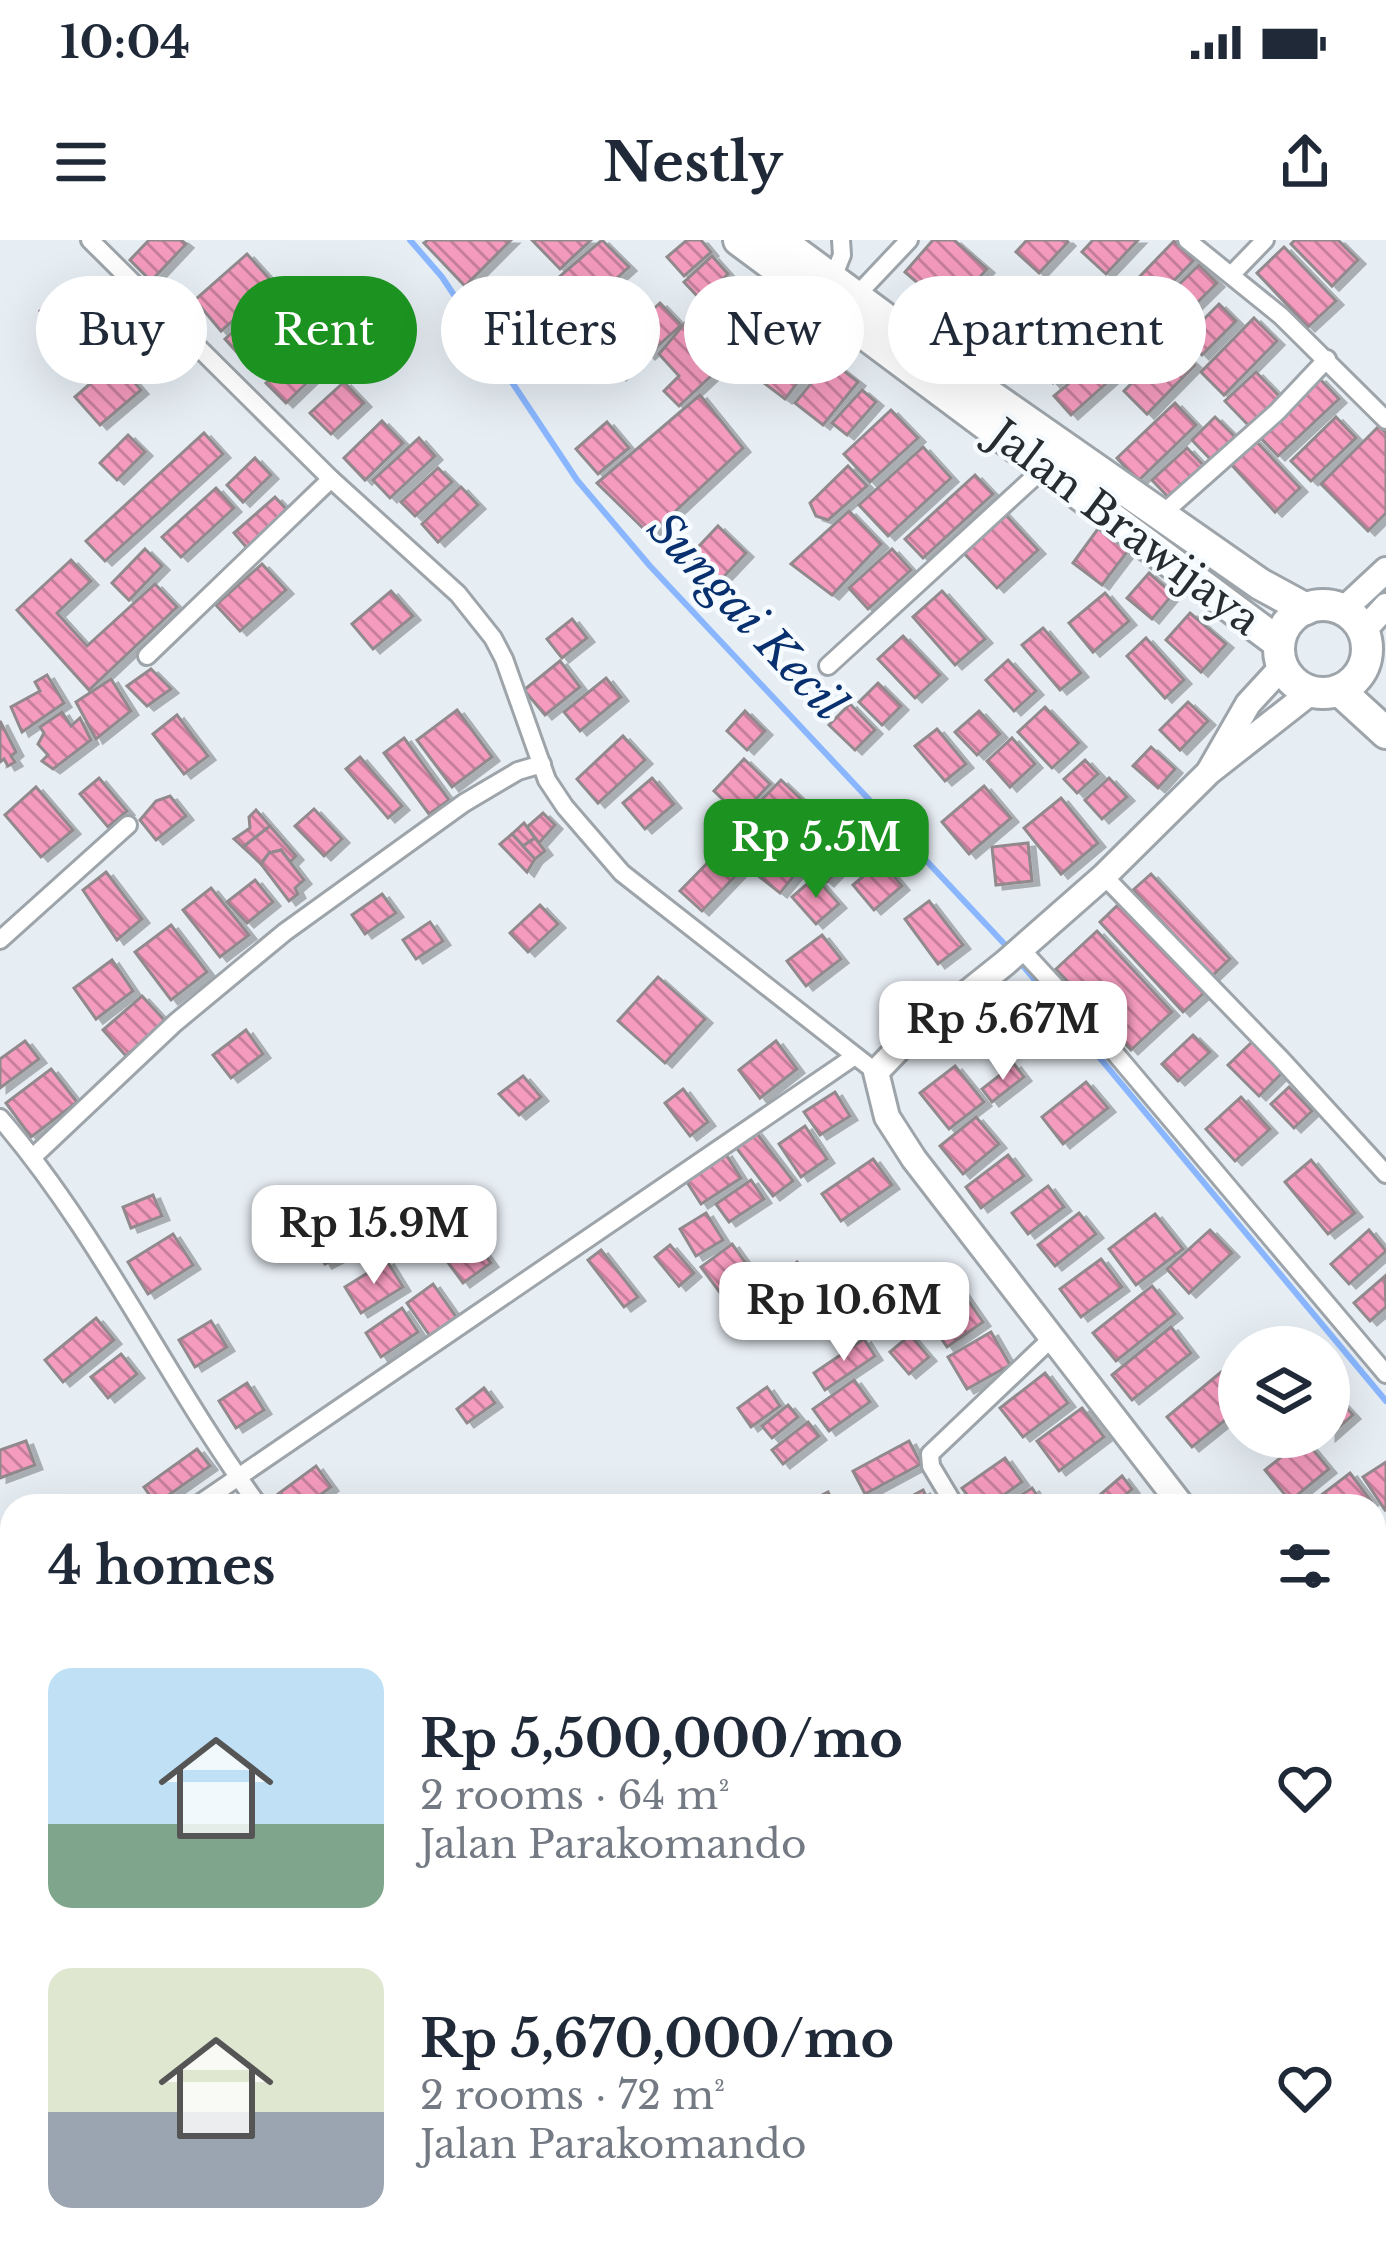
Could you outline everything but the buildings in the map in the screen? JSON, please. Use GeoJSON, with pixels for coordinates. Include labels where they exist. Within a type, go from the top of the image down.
{"type":"FeatureCollection","features":[{"type":"Feature","properties":{"kind":"highway","name":"Jalan Brawijaya"},"geometry":{"type":"LineString","coordinates":[[740,240],[1044,468],[1281,655]]}},
{"type":"Feature","properties":{"kind":"highway","name":"Jalan Brawijaya"},"geometry":{"type":"LineString","coordinates":[[778,240],[828,276]]}},
{"type":"Feature","properties":{"kind":"highway","name":"Jalan Brawijaya"},"geometry":{"type":"LineString","coordinates":[[864,303],[1260,584],[1306,609]]}},
{"type":"Feature","properties":{"kind":"highway"},"geometry":{"type":"LineString","coordinates":[[1386,687],[1357,633],[1318,605],[1306,609],[1284,629],[1281,655],[1289,678],[1325,691],[1386,733]]}},
{"type":"Feature","properties":{"kind":"highway"},"geometry":{"type":"LineString","coordinates":[[1325,691],[1360,672],[1357,633]]}},
{"type":"Feature","properties":{"kind":"street"},"geometry":{"type":"LineString","coordinates":[[90,240],[331,479],[458,594],[493,638],[515,684],[542,764],[565,807],[622,873],[876,1072],[887,1117],[914,1159],[1173,1494]]}},
{"type":"Feature","properties":{"kind":"street"},"geometry":{"type":"LineString","coordinates":[[841,240],[843,276]]}},
{"type":"Feature","properties":{"kind":"street"},"geometry":{"type":"LineString","coordinates":[[860,276],[909,240]]}},
{"type":"Feature","properties":{"kind":"street"},"geometry":{"type":"LineString","coordinates":[[1187,240],[1327,358],[1386,420]]}},
{"type":"Feature","properties":{"kind":"street"},"geometry":{"type":"LineString","coordinates":[[1232,274],[1265,240]]}},
{"type":"Feature","properties":{"kind":"street"},"geometry":{"type":"LineString","coordinates":[[1161,515],[1277,412],[1327,358]]}},
{"type":"Feature","properties":{"kind":"street"},"geometry":{"type":"LineString","coordinates":[[828,666],[1044,468]]}},
{"type":"Feature","properties":{"kind":"street"},"geometry":{"type":"LineString","coordinates":[[147,656],[331,479]]}},
{"type":"Feature","properties":{"kind":"street"},"geometry":{"type":"LineString","coordinates":[[1357,633],[1386,570]]}},
{"type":"Feature","properties":{"kind":"street"},"geometry":{"type":"LineString","coordinates":[[1357,633],[1386,606]]}},
{"type":"Feature","properties":{"kind":"street"},"geometry":{"type":"LineString","coordinates":[[1208,772],[1281,655]]}},
{"type":"Feature","properties":{"kind":"street"},"geometry":{"type":"LineString","coordinates":[[876,1072],[1104,876],[1208,772],[1325,691]]}},
{"type":"Feature","properties":{"kind":"street"},"geometry":{"type":"LineString","coordinates":[[33,1156],[175,1024],[285,932],[464,803],[518,771],[542,764]]}},
{"type":"Feature","properties":{"kind":"street"},"geometry":{"type":"LineString","coordinates":[[0,940],[128,825]]}},
{"type":"Feature","properties":{"kind":"street"},"geometry":{"type":"LineString","coordinates":[[1104,876],[1386,1174]]}},
{"type":"Feature","properties":{"kind":"street"},"geometry":{"type":"LineString","coordinates":[[1014,955],[1093,1027],[1386,1374]]}},
{"type":"Feature","properties":{"kind":"street"},"geometry":{"type":"LineString","coordinates":[[214,1494],[854,1056]]}},
{"type":"Feature","properties":{"kind":"street"},"geometry":{"type":"LineString","coordinates":[[0,1118],[33,1156],[129,1300],[250,1494]]}},
{"type":"Feature","properties":{"kind":"street"},"geometry":{"type":"LineString","coordinates":[[948,1494],[931,1466],[930,1454],[1052,1337]]}},
{"type":"Feature","properties":{"kind":"waterway","name":"Sungai Kecil"},"geometry":{"type":"LineString","coordinates":[[410,240],[442,277],[577,480],[650,566],[1011,951]]}},
{"type":"Feature","properties":{"kind":"waterway","name":"Sungai Kecil"},"geometry":{"type":"LineString","coordinates":[[1019,961],[1386,1401]]}}]}
